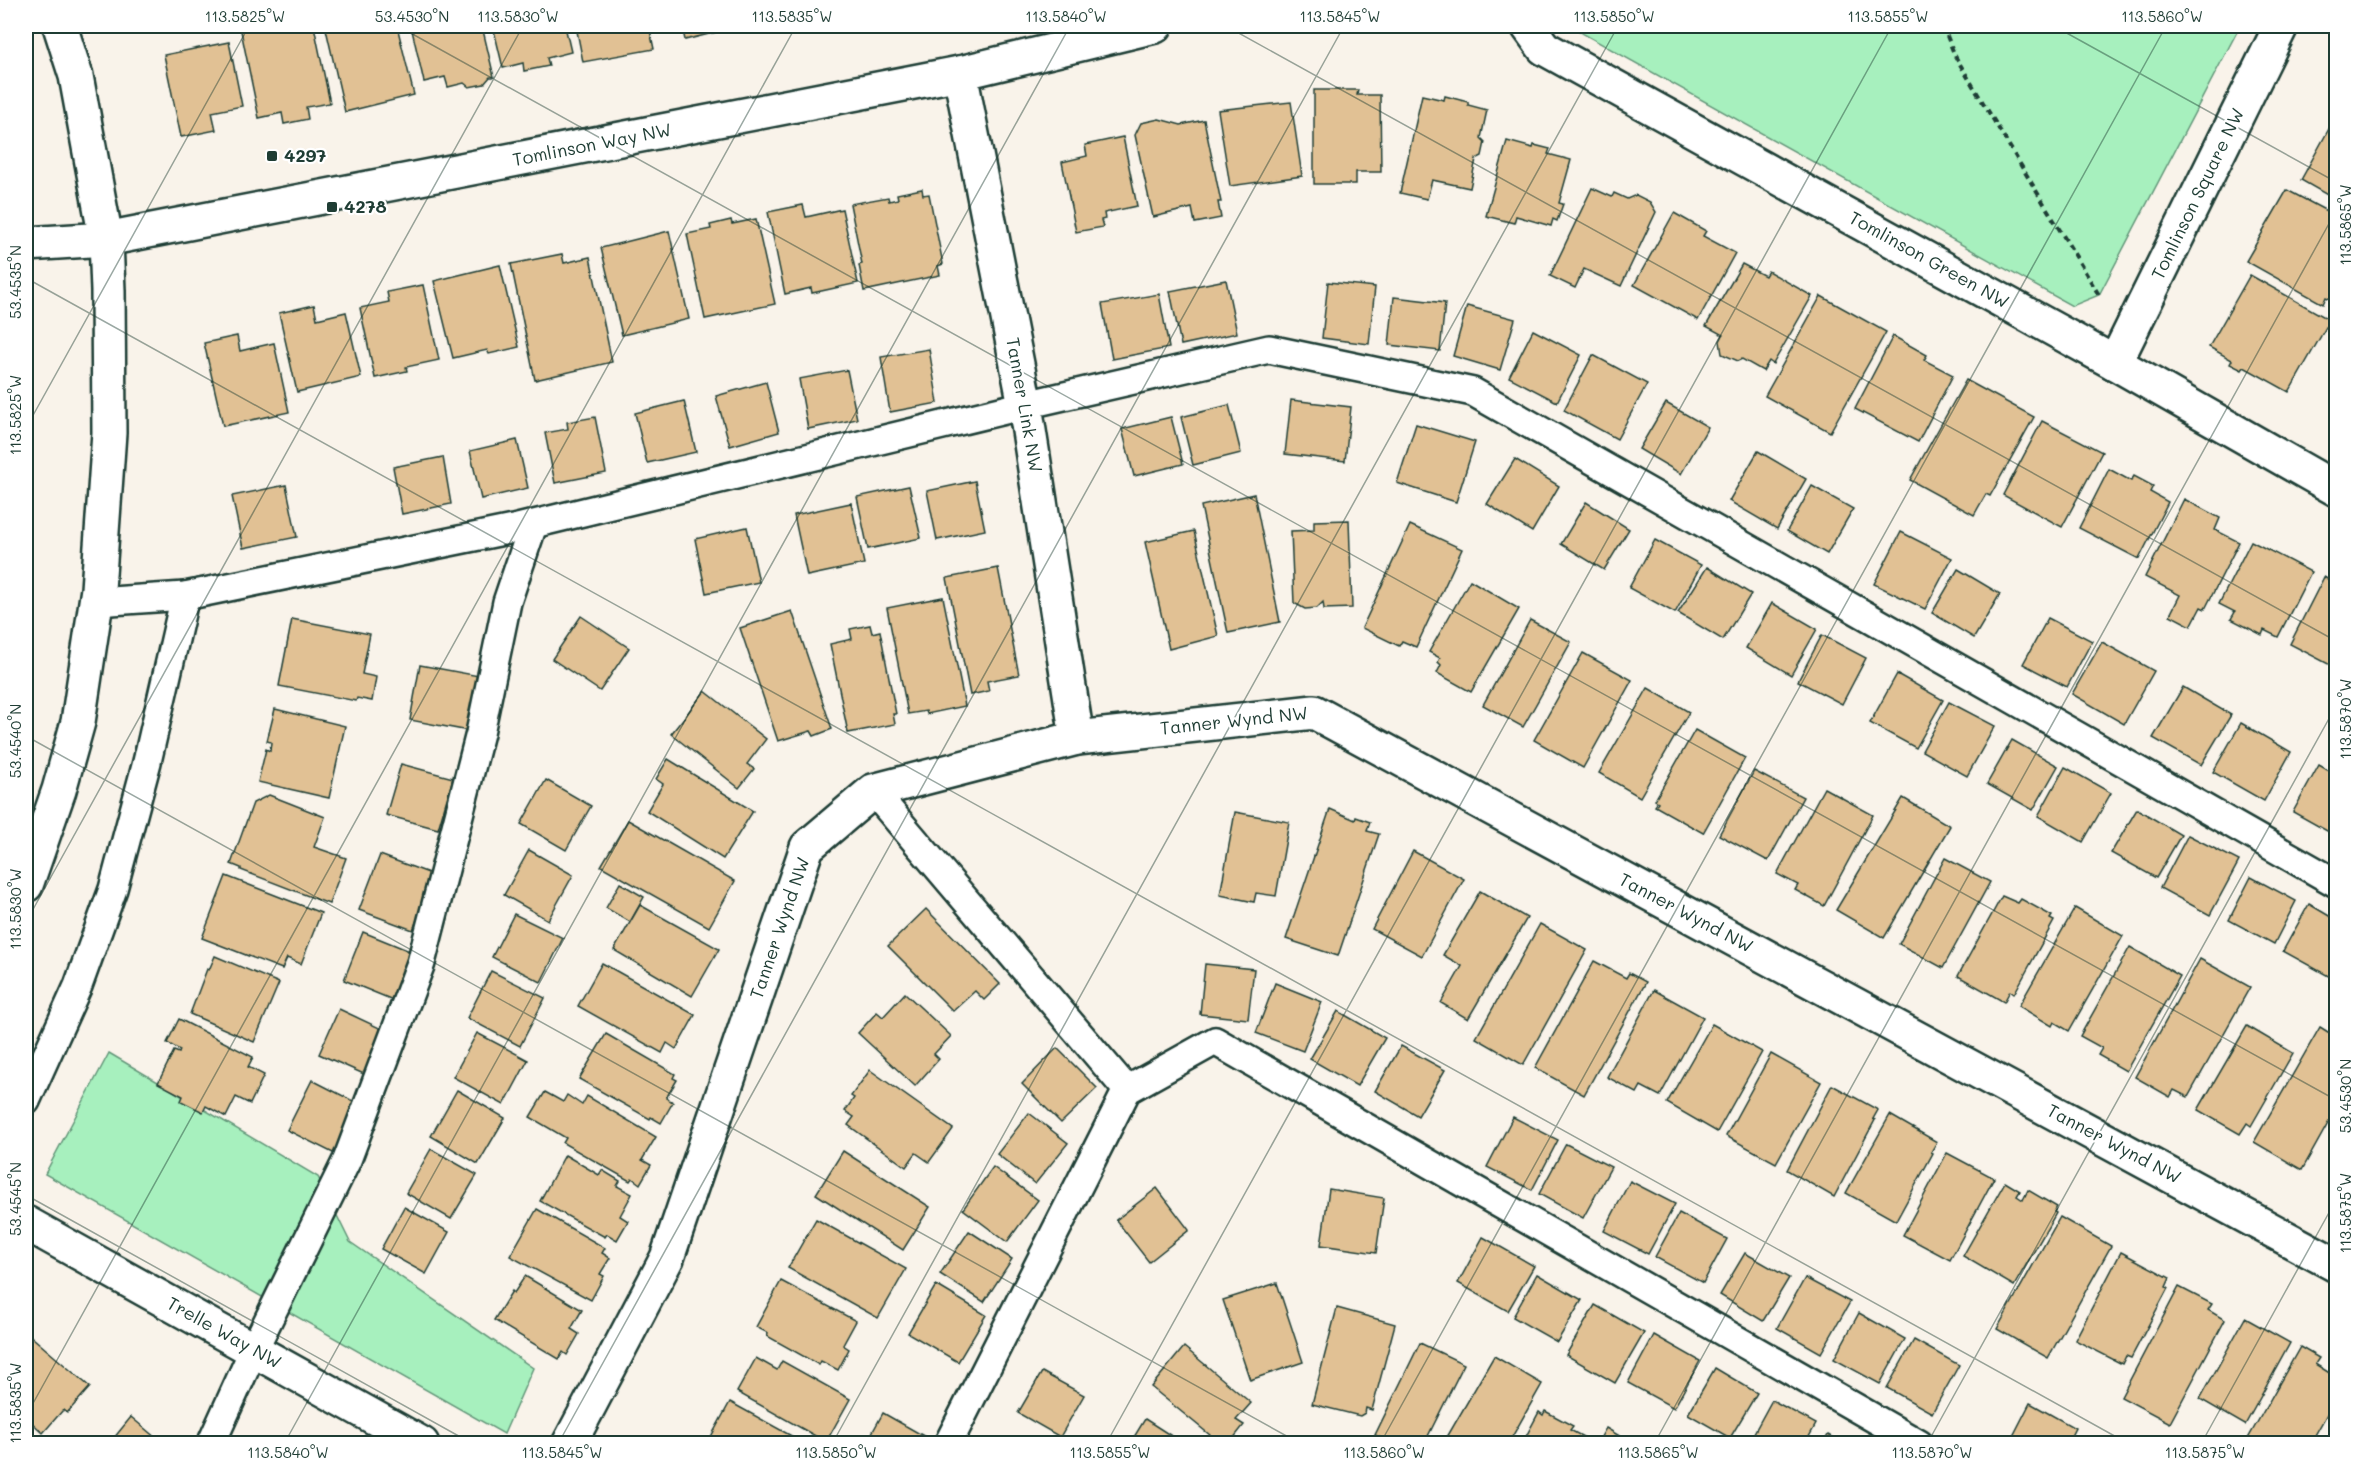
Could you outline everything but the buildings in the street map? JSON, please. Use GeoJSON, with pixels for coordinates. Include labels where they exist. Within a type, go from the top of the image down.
{"type":"FeatureCollection","features":[{"type":"Feature","properties":{"kind":"street"},"geometry":{"type":"LineString","coordinates":[[26,885],[59,790],[78,723],[96,602],[109,433],[106,239],[76,76],[60,26]]}},
{"type":"Feature","properties":{"kind":"street","name":"Tomlinson Way NW"},"geometry":{"type":"LineString","coordinates":[[26,243],[106,239],[960,74],[1155,26]]}},
{"type":"Feature","properties":{"kind":"street","name":"Tomlinson Green NW"},"geometry":{"type":"LineString","coordinates":[[1528,26],[1544,48],[2115,363],[2337,489]]}},
{"type":"Feature","properties":{"kind":"street","name":"Tomlinson Square NW"},"geometry":{"type":"LineString","coordinates":[[2115,363],[2282,26]]}},
{"type":"Feature","properties":{"kind":"street","name":"Tanner Link NW"},"geometry":{"type":"LineString","coordinates":[[960,74],[1025,405],[1077,738]]}},
{"type":"Feature","properties":{"kind":"street","name":"Tanner Wynd NW"},"geometry":{"type":"LineString","coordinates":[[569,1443],[667,1258],[807,848],[873,791],[1077,738],[1314,712],[2337,1265]]}},
{"type":"Feature","properties":{"kind":"street","name":"Trelle Way NW"},"geometry":{"type":"LineString","coordinates":[[26,1223],[422,1443]]}},
{"type":"Feature","properties":{"kind":"lane"},"geometry":{"type":"LineString","coordinates":[[96,602],[185,596],[533,525],[1025,405],[1269,350],[1473,392],[2337,883]]}},
{"type":"Feature","properties":{"kind":"lane"},"geometry":{"type":"LineString","coordinates":[[211,1443],[254,1349],[347,1160],[421,963],[480,733],[507,602],[533,525]]}},
{"type":"Feature","properties":{"kind":"lane"},"geometry":{"type":"LineString","coordinates":[[26,1101],[78,986],[113,889],[147,762],[185,596]]}},
{"type":"Feature","properties":{"kind":"lane"},"geometry":{"type":"LineString","coordinates":[[873,791],[1128,1090]]}},
{"type":"Feature","properties":{"kind":"lane"},"geometry":{"type":"LineString","coordinates":[[948,1443],[1128,1090],[1215,1041],[1919,1443]]}},
{"type":"Feature","properties":{"kind":"path"},"geometry":{"type":"LineString","coordinates":[[1943,26],[1955,56],[2099,295]]}},
{"type":"Feature","properties":{"kind":"green space"},"geometry":{"type":"Polygon","coordinates":[[[1574,26],[2240,26],[2099,295],[2072,306],[1580,32],[1574,26]]]}},
{"type":"Feature","properties":{"kind":"green space"},"geometry":{"type":"Polygon","coordinates":[[[109,1053],[318,1177],[350,1242],[533,1368],[504,1434],[45,1174],[109,1053]]]}},
{"type":"Feature","properties":{"kind":"place","name":"4297"},"geometry":{"type":"Point","coordinates":[272,156]}},
{"type":"Feature","properties":{"kind":"place","name":"4278"},"geometry":{"type":"Point","coordinates":[332,207]}}]}
